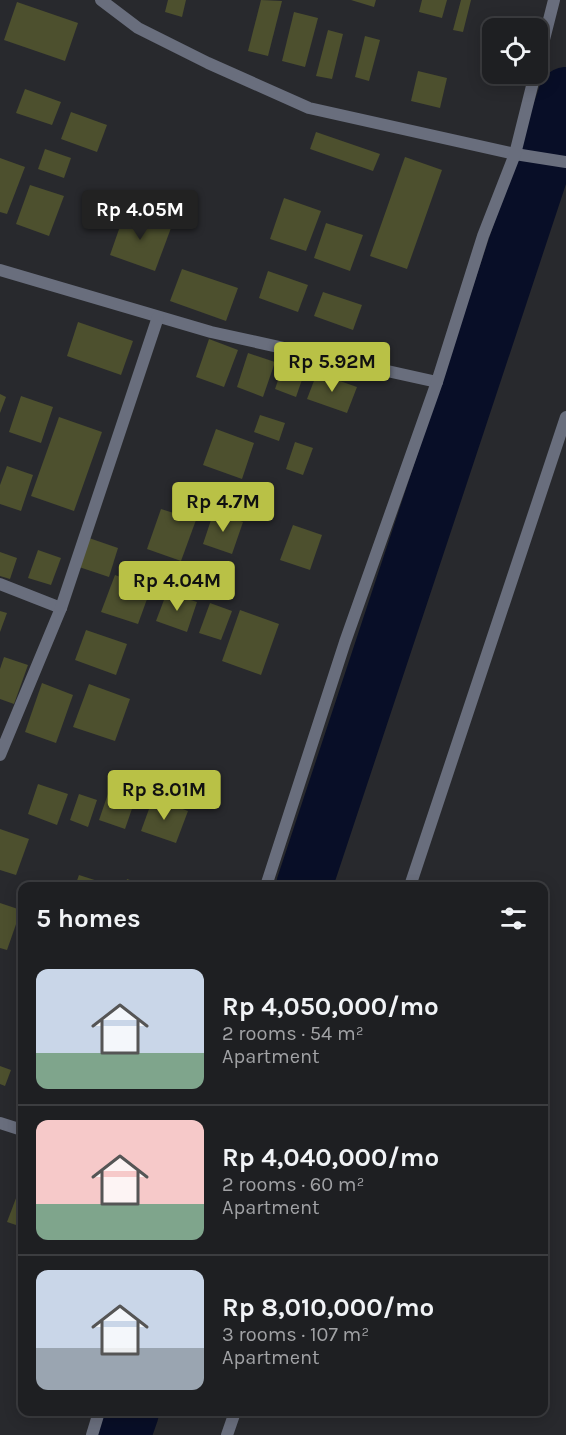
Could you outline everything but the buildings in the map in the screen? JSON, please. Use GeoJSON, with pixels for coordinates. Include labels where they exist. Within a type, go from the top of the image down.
{"type":"FeatureCollection","features":[{"type":"Feature","properties":{"kind":"street"},"geometry":{"type":"LineString","coordinates":[[101,0],[138,28],[208,63],[309,108],[515,154],[566,162]]}},
{"type":"Feature","properties":{"kind":"street"},"geometry":{"type":"LineString","coordinates":[[548,24],[554,0]]}},
{"type":"Feature","properties":{"kind":"street"},"geometry":{"type":"LineString","coordinates":[[267,882],[345,642],[437,382],[483,236],[515,154],[532,84]]}},
{"type":"Feature","properties":{"kind":"street"},"geometry":{"type":"LineString","coordinates":[[0,270],[211,332],[437,382]]}},
{"type":"Feature","properties":{"kind":"street"},"geometry":{"type":"LineString","coordinates":[[0,755],[60,608],[158,317]]}},
{"type":"Feature","properties":{"kind":"street"},"geometry":{"type":"LineString","coordinates":[[411,882],[566,417]]}},
{"type":"Feature","properties":{"kind":"street"},"geometry":{"type":"LineString","coordinates":[[0,584],[60,608]]}},
{"type":"Feature","properties":{"kind":"street"},"geometry":{"type":"LineString","coordinates":[[0,1123],[18,1129]]}},
{"type":"Feature","properties":{"kind":"street"},"geometry":{"type":"LineString","coordinates":[[92,1435],[98,1416]]}},
{"type":"Feature","properties":{"kind":"street"},"geometry":{"type":"LineString","coordinates":[[227,1435],[234,1416]]}},
{"type":"Feature","properties":{"kind":"waterway"},"geometry":{"type":"LineString","coordinates":[[305,882],[566,95]]}},
{"type":"Feature","properties":{"kind":"waterway"},"geometry":{"type":"LineString","coordinates":[[123,1435],[130,1416]]}}]}
